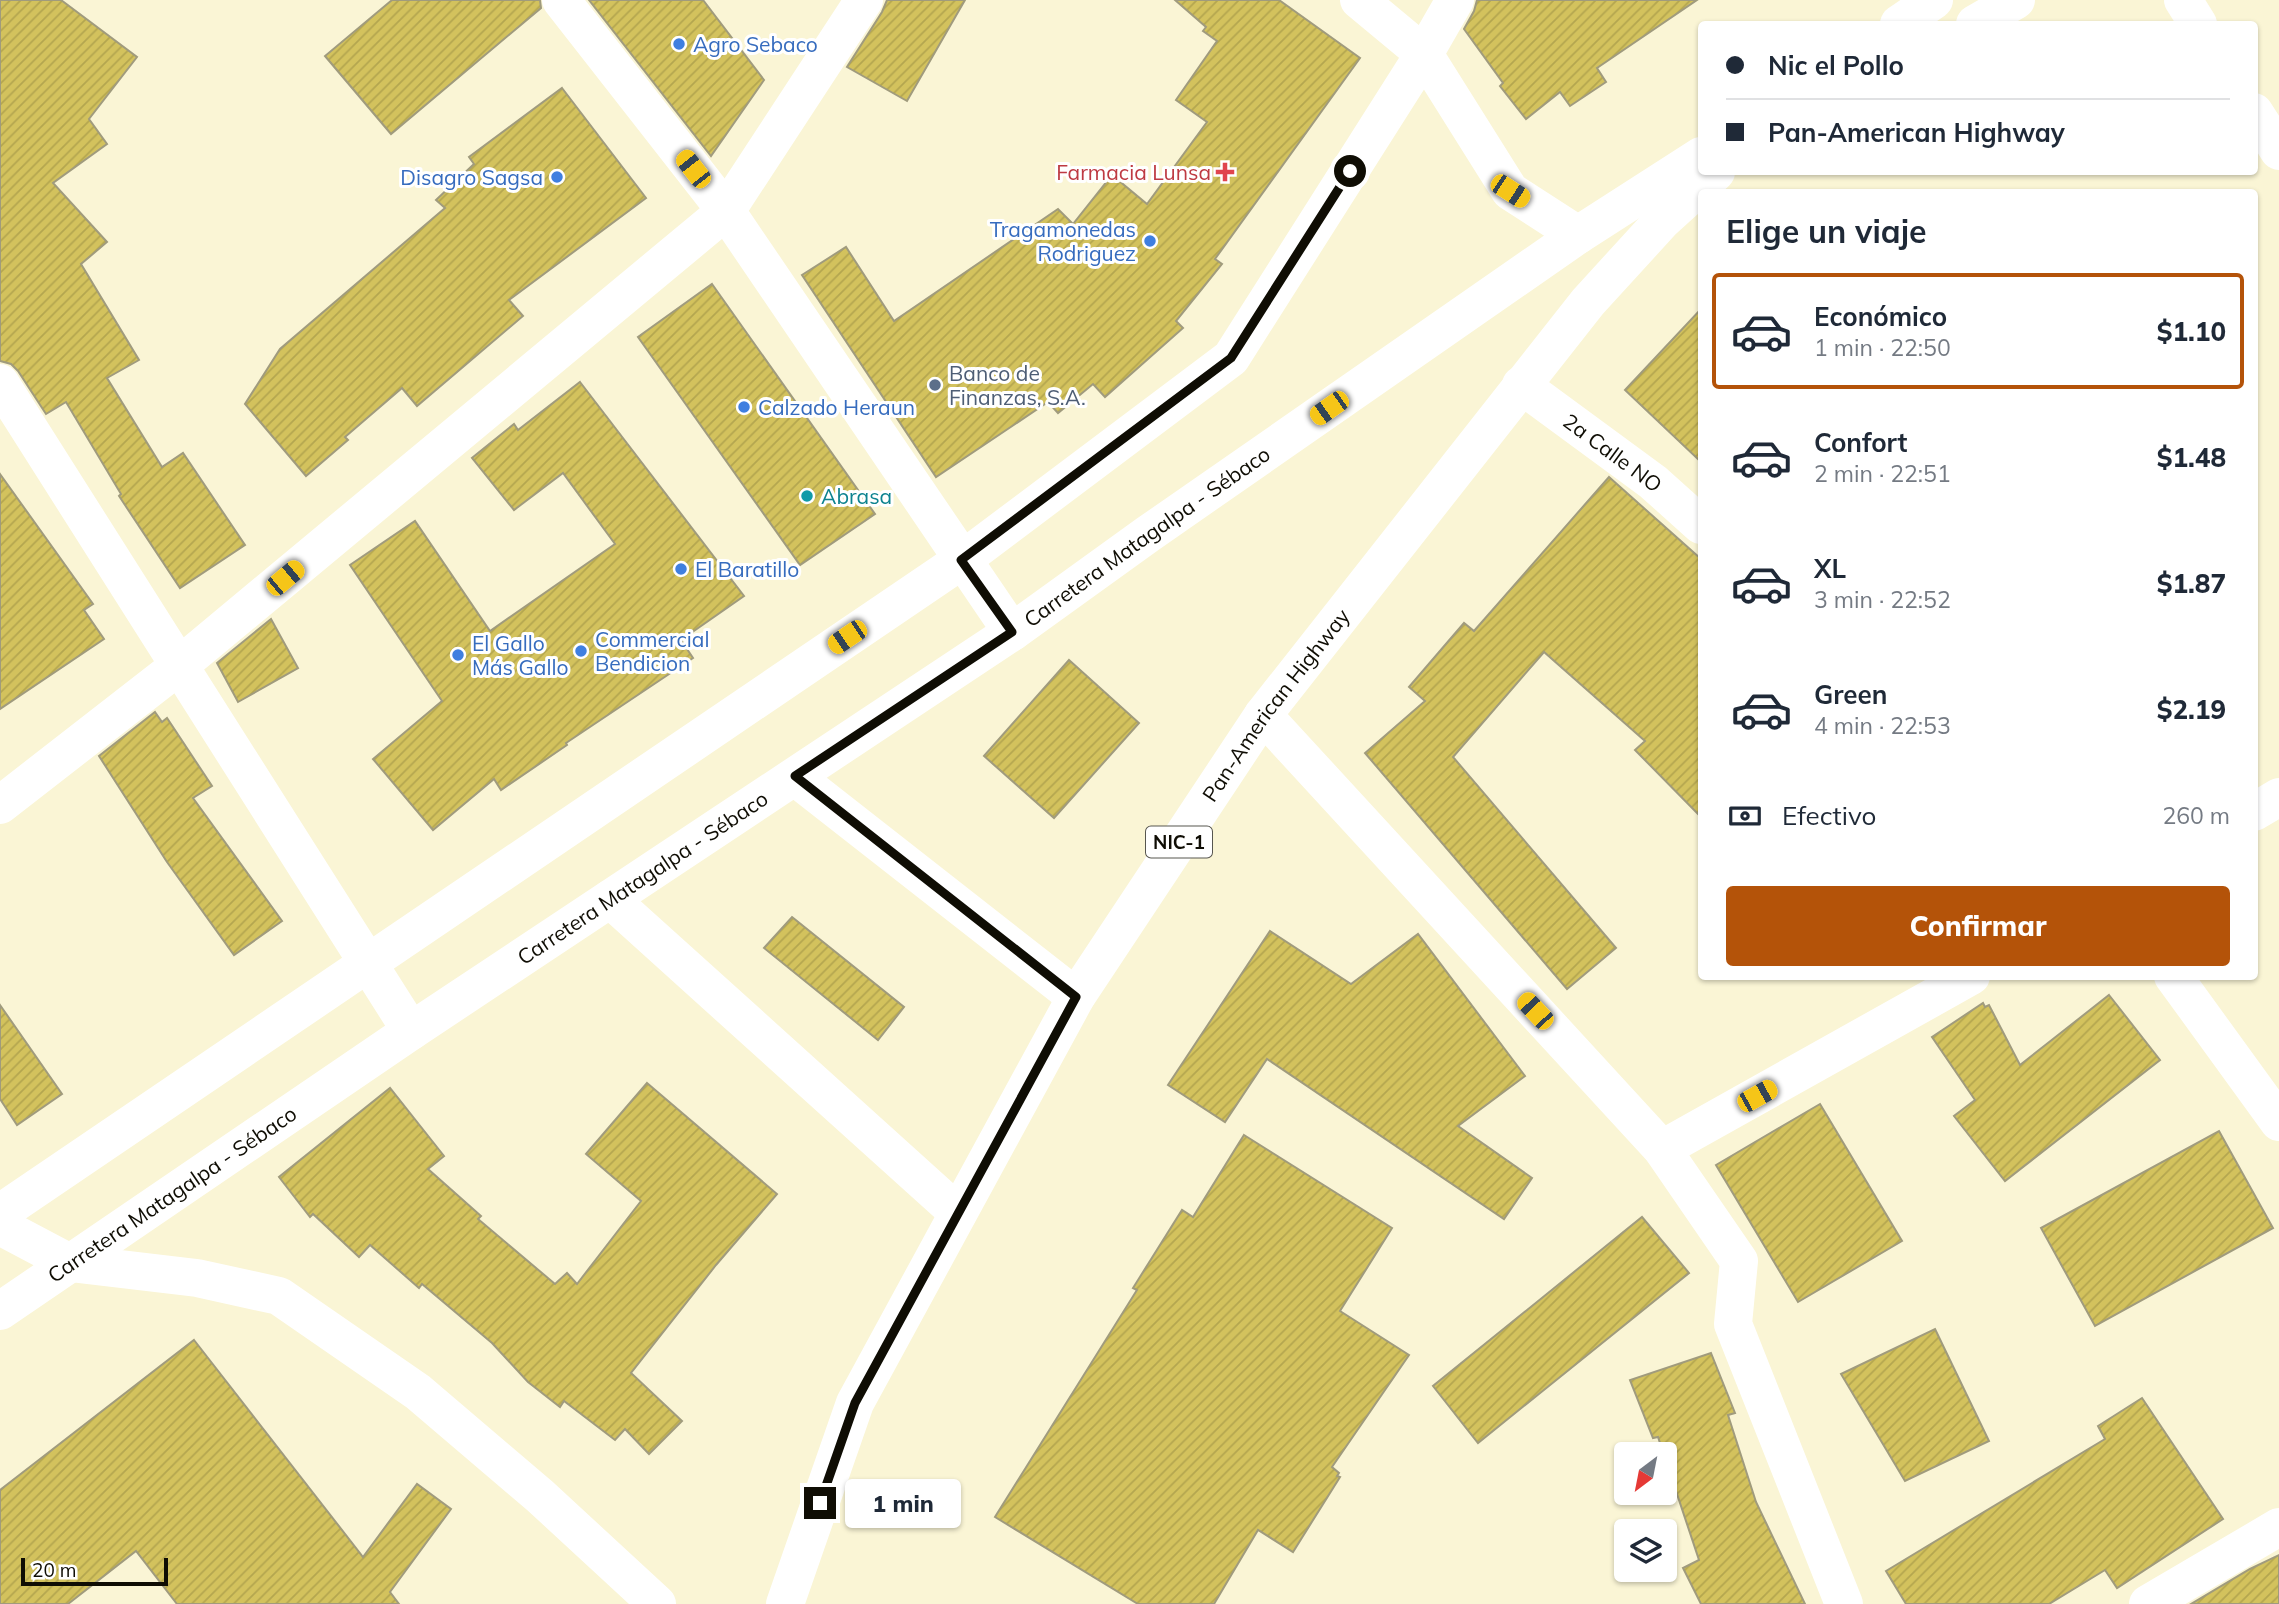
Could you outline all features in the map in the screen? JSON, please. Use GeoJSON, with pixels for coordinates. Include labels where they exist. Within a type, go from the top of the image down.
{"type":"FeatureCollection","features":[{"type":"Feature","properties":{"kind":"main road"},"geometry":{"type":"LineString","coordinates":[[561,0],[726,211],[1012,632]]}},
{"type":"Feature","properties":{"kind":"main road"},"geometry":{"type":"LineString","coordinates":[[0,805],[180,665],[726,211],[864,0]]}},
{"type":"Feature","properties":{"kind":"main road"},"geometry":{"type":"LineString","coordinates":[[1359,0],[1424,54],[1510,191],[1578,235]]}},
{"type":"Feature","properties":{"kind":"main road"},"geometry":{"type":"LineString","coordinates":[[0,1213],[961,560],[1231,358],[1424,54],[1455,0]]}},
{"type":"Feature","properties":{"kind":"main road"},"geometry":{"type":"LineString","coordinates":[[1903,21],[1934,0]]}},
{"type":"Feature","properties":{"kind":"main road"},"geometry":{"type":"LineString","coordinates":[[1980,21],[2016,0]]}},
{"type":"Feature","properties":{"kind":"main road"},"geometry":{"type":"LineString","coordinates":[[2183,0],[2197,21]]}},
{"type":"Feature","properties":{"kind":"main road"},"geometry":{"type":"LineString","coordinates":[[2258,118],[2279,151]]}},
{"type":"Feature","properties":{"kind":"main road","name":"Carretera Matagalpa - Sébaco"},"geometry":{"type":"LineString","coordinates":[[0,1311],[411,1031],[1012,632],[1159,526],[1578,235],[1698,158]]}},
{"type":"Feature","properties":{"kind":"main road","name":"Pan-American Highway"},"geometry":{"type":"LineString","coordinates":[[785,1604],[855,1403],[1076,997],[1263,716],[1588,302],[1662,221],[1713,175]]}},
{"type":"Feature","properties":{"kind":"main road"},"geometry":{"type":"LineString","coordinates":[[0,383],[411,1031]]}},
{"type":"Feature","properties":{"kind":"main road","name":"2a Calle NO"},"geometry":{"type":"LineString","coordinates":[[1521,385],[1653,482],[1698,522]]}},
{"type":"Feature","properties":{"kind":"main road"},"geometry":{"type":"LineString","coordinates":[[1263,716],[1662,1149],[1738,1261],[1733,1324],[1844,1604]]}},
{"type":"Feature","properties":{"kind":"main road"},"geometry":{"type":"LineString","coordinates":[[795,776],[1076,997]]}},
{"type":"Feature","properties":{"kind":"main road"},"geometry":{"type":"LineString","coordinates":[[2258,810],[2279,797]]}},
{"type":"Feature","properties":{"kind":"main road"},"geometry":{"type":"LineString","coordinates":[[610,899],[958,1213]]}},
{"type":"Feature","properties":{"kind":"main road"},"geometry":{"type":"LineString","coordinates":[[1662,1149],[1964,980]]}},
{"type":"Feature","properties":{"kind":"main road"},"geometry":{"type":"LineString","coordinates":[[2177,980],[2279,1122]]}},
{"type":"Feature","properties":{"kind":"main road"},"geometry":{"type":"LineString","coordinates":[[0,1226],[70,1263],[197,1278],[279,1296],[418,1392],[540,1496],[657,1604]]}},
{"type":"Feature","properties":{"kind":"main road"},"geometry":{"type":"LineString","coordinates":[[2148,1604],[2279,1527]]}},
{"type":"Feature","properties":{"kind":"building"},"geometry":{"type":"Polygon","coordinates":[[[0,0],[61,0],[137,57],[89,119],[107,144],[53,183],[107,242],[81,264],[139,360],[107,378],[162,467],[183,453],[245,545],[180,588],[119,496],[121,494],[66,402],[46,414],[18,371],[11,364],[0,361],[0,0]]]}},
{"type":"Feature","properties":{"kind":"building"},"geometry":{"type":"Polygon","coordinates":[[[392,0],[540,0],[541,8],[391,134],[325,56],[392,0]]]}},
{"type":"Feature","properties":{"kind":"building","name":"Agro Sebaco"},"geometry":{"type":"Polygon","coordinates":[[[589,0],[703,0],[764,80],[711,156],[589,0]]]}},
{"type":"Feature","properties":{"kind":"building"},"geometry":{"type":"Polygon","coordinates":[[[887,0],[965,0],[907,101],[847,67],[887,0]]]}},
{"type":"Feature","properties":{"kind":"building"},"geometry":{"type":"Polygon","coordinates":[[[1175,0],[1279,0],[1360,58],[1215,259],[1222,264],[1176,321],[1183,328],[1105,397],[1093,384],[1058,413],[1048,402],[936,477],[802,275],[846,247],[894,321],[1058,209],[1073,224],[1112,175],[1147,204],[1207,122],[1176,100],[1217,41],[1203,31],[1206,27],[1175,0]]]}},
{"type":"Feature","properties":{"kind":"building"},"geometry":{"type":"Polygon","coordinates":[[[1477,0],[1697,0],[1597,68],[1606,82],[1570,106],[1560,92],[1526,119],[1500,86],[1503,83],[1464,29],[1477,0]]]}},
{"type":"Feature","properties":{"kind":"building"},"geometry":{"type":"Polygon","coordinates":[[[562,88],[646,198],[509,300],[523,316],[417,406],[402,388],[345,437],[348,440],[306,476],[245,404],[280,349],[445,208],[436,200],[474,164],[469,157],[562,88]]]}},
{"type":"Feature","properties":{"kind":"building"},"geometry":{"type":"Polygon","coordinates":[[[712,284],[875,514],[800,565],[638,337],[712,284]]]}},
{"type":"Feature","properties":{"kind":"building"},"geometry":{"type":"Polygon","coordinates":[[[1698,312],[1698,459],[1625,390],[1698,312]]]}},
{"type":"Feature","properties":{"kind":"building"},"geometry":{"type":"Polygon","coordinates":[[[580,382],[744,596],[681,640],[693,658],[501,790],[494,779],[433,830],[373,759],[442,701],[350,565],[415,521],[490,631],[615,544],[563,473],[514,510],[472,458],[514,424],[518,430],[580,382]]]}},
{"type":"Feature","properties":{"kind":"building"},"geometry":{"type":"Polygon","coordinates":[[[0,474],[93,604],[84,610],[104,639],[0,709],[0,474]]]}},
{"type":"Feature","properties":{"kind":"building"},"geometry":{"type":"Polygon","coordinates":[[[1609,477],[1698,556],[1698,814],[1635,750],[1645,741],[1544,652],[1453,757],[1616,948],[1567,989],[1365,753],[1425,701],[1409,687],[1464,623],[1474,631],[1609,477]]]}},
{"type":"Feature","properties":{"kind":"building"},"geometry":{"type":"Polygon","coordinates":[[[271,619],[298,668],[238,702],[217,663],[271,619]]]}},
{"type":"Feature","properties":{"kind":"building"},"geometry":{"type":"Polygon","coordinates":[[[1069,660],[1139,723],[1054,818],[984,756],[1069,660]]]}},
{"type":"Feature","properties":{"kind":"building"},"geometry":{"type":"Polygon","coordinates":[[[155,712],[162,722],[167,718],[212,786],[193,798],[282,921],[234,955],[167,862],[99,756],[155,712]]]}},
{"type":"Feature","properties":{"kind":"building"},"geometry":{"type":"Polygon","coordinates":[[[792,917],[904,1007],[878,1040],[764,948],[792,917]]]}},
{"type":"Feature","properties":{"kind":"building"},"geometry":{"type":"Polygon","coordinates":[[[1270,931],[1351,984],[1418,934],[1525,1076],[1458,1126],[1532,1178],[1504,1219],[1267,1059],[1225,1122],[1168,1085],[1270,931]]]}},
{"type":"Feature","properties":{"kind":"building"},"geometry":{"type":"Polygon","coordinates":[[[2109,995],[2160,1060],[2005,1181],[1954,1116],[1975,1100],[1932,1037],[1983,1003],[1985,1007],[1989,1005],[2020,1065],[2109,995]]]}},
{"type":"Feature","properties":{"kind":"building"},"geometry":{"type":"Polygon","coordinates":[[[0,1005],[62,1094],[17,1125],[0,1099],[0,1005]]]}},
{"type":"Feature","properties":{"kind":"building"},"geometry":{"type":"Polygon","coordinates":[[[647,1083],[777,1194],[716,1265],[631,1373],[682,1421],[649,1454],[625,1429],[615,1440],[564,1401],[560,1407],[528,1382],[492,1343],[422,1284],[419,1288],[370,1245],[359,1257],[313,1214],[310,1217],[279,1177],[390,1088],[444,1156],[428,1169],[481,1216],[478,1219],[555,1284],[567,1273],[577,1284],[641,1201],[586,1154],[647,1083]]]}},
{"type":"Feature","properties":{"kind":"building"},"geometry":{"type":"Polygon","coordinates":[[[1820,1104],[1902,1241],[1798,1302],[1716,1165],[1820,1104]]]}},
{"type":"Feature","properties":{"kind":"building"},"geometry":{"type":"Polygon","coordinates":[[[2219,1131],[2273,1228],[2095,1326],[2041,1228],[2219,1131]]]}},
{"type":"Feature","properties":{"kind":"building"},"geometry":{"type":"Polygon","coordinates":[[[1244,1135],[1392,1228],[1340,1311],[1409,1355],[1332,1467],[1340,1477],[1293,1552],[1258,1530],[1214,1604],[1138,1604],[995,1517],[1137,1290],[1133,1288],[1182,1210],[1193,1217],[1244,1135]]]}},
{"type":"Feature","properties":{"kind":"building"},"geometry":{"type":"Polygon","coordinates":[[[1642,1217],[1689,1273],[1478,1443],[1433,1386],[1642,1217]]]}},
{"type":"Feature","properties":{"kind":"building"},"geometry":{"type":"Polygon","coordinates":[[[1935,1329],[1989,1441],[1905,1481],[1841,1374],[1935,1329]]]}},
{"type":"Feature","properties":{"kind":"building"},"geometry":{"type":"Polygon","coordinates":[[[194,1340],[363,1557],[417,1484],[451,1509],[390,1592],[399,1604],[177,1604],[136,1551],[68,1604],[0,1604],[0,1490],[194,1340]]]}},
{"type":"Feature","properties":{"kind":"building"},"geometry":{"type":"Polygon","coordinates":[[[1711,1353],[1735,1413],[1728,1415],[1756,1502],[1805,1604],[1701,1604],[1683,1568],[1699,1560],[1677,1494],[1677,1442],[1660,1442],[1658,1437],[1653,1438],[1630,1380],[1711,1353]]]}},
{"type":"Feature","properties":{"kind":"building"},"geometry":{"type":"Polygon","coordinates":[[[2142,1398],[2223,1519],[2117,1588],[2105,1570],[2049,1604],[1906,1604],[1886,1571],[2105,1439],[2098,1426],[2142,1398]]]}},
{"type":"Feature","properties":{"kind":"building"},"geometry":{"type":"Polygon","coordinates":[[[2279,1555],[2279,1604],[2191,1604],[2250,1569],[2279,1555]]]}},
{"type":"Feature","properties":{"kind":"place","name":"Agro Sebaco"},"geometry":{"type":"Point","coordinates":[679,44]}},
{"type":"Feature","properties":{"kind":"place","name":"Farmacia Lunsa"},"geometry":{"type":"Point","coordinates":[1225,172]}},
{"type":"Feature","properties":{"kind":"place","name":"Disagro Sagsa"},"geometry":{"type":"Point","coordinates":[557,177]}},
{"type":"Feature","properties":{"kind":"place","name":"Tragamonedas Rodriguez"},"geometry":{"type":"Point","coordinates":[1150,241]}},
{"type":"Feature","properties":{"kind":"place","name":"Banco de Finanzas, S.A."},"geometry":{"type":"Point","coordinates":[935,385]}},
{"type":"Feature","properties":{"kind":"place","name":"Calzado Heraun"},"geometry":{"type":"Point","coordinates":[744,407]}},
{"type":"Feature","properties":{"kind":"place","name":"Abrasa"},"geometry":{"type":"Point","coordinates":[807,496]}},
{"type":"Feature","properties":{"kind":"place","name":"El Baratillo"},"geometry":{"type":"Point","coordinates":[681,569]}},
{"type":"Feature","properties":{"kind":"place","name":"Commercial Bendicion"},"geometry":{"type":"Point","coordinates":[581,651]}},
{"type":"Feature","properties":{"kind":"place","name":"El Gallo Más Gallo"},"geometry":{"type":"Point","coordinates":[458,655]}},
{"type":"Feature","properties":{"kind":"route"},"geometry":{"type":"LineString","coordinates":[[820,1503],[855,1403],[1076,997],[795,776],[1012,632],[961,560],[1231,358],[1350,171]]}}]}
